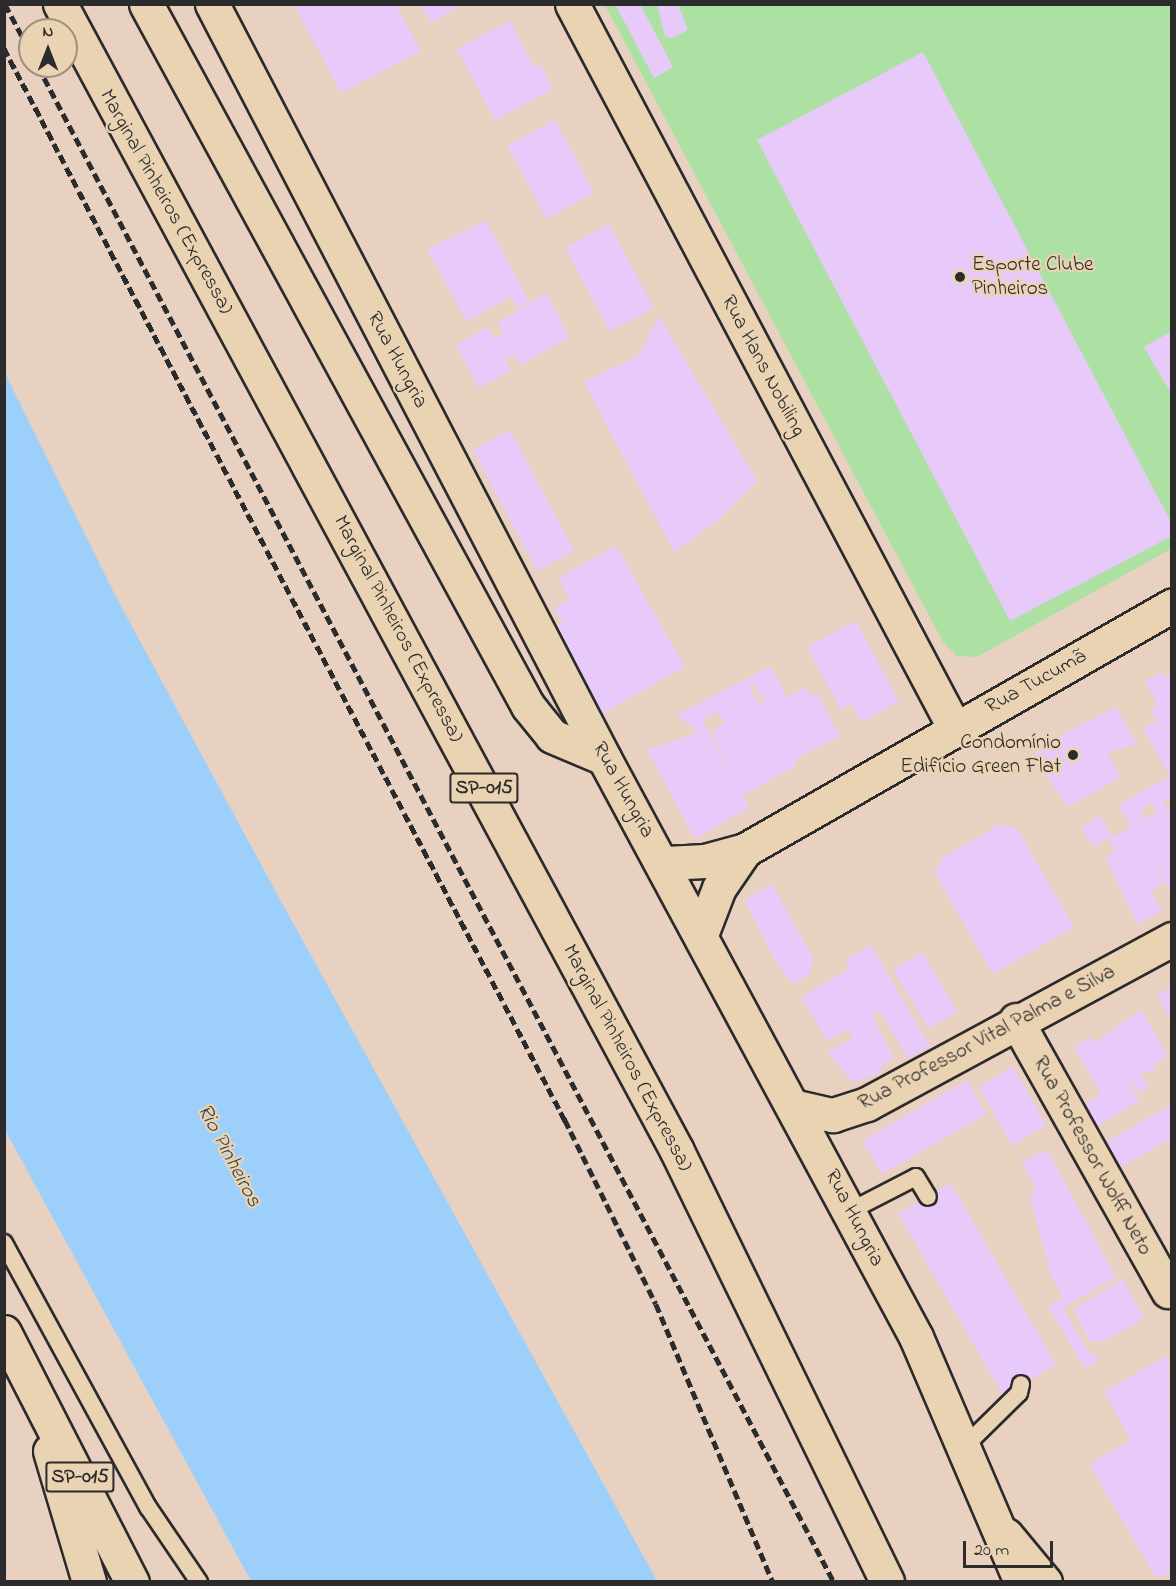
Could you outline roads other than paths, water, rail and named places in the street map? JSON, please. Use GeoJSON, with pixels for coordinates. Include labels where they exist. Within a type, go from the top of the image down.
{"type":"FeatureCollection","features":[{"type":"Feature","properties":{"kind":"main road","name":"Marginal Pinheiros (Expressa)"},"geometry":{"type":"LineString","coordinates":[[60,4],[677,1151],[887,1581]]}},
{"type":"Feature","properties":{"kind":"main road"},"geometry":{"type":"LineString","coordinates":[[146,4],[528,706],[552,735],[604,758]]}},
{"type":"Feature","properties":{"kind":"main road","name":"Rua Hungria"},"geometry":{"type":"LineString","coordinates":[[212,4],[604,758],[665,863],[797,1107],[966,1445],[1021,1581]]}},
{"type":"Feature","properties":{"kind":"main road","name":"Rua Hans Nobiling"},"geometry":{"type":"LineString","coordinates":[[572,4],[954,728]]}},
{"type":"Feature","properties":{"kind":"main road","name":"Rua Tucumã"},"geometry":{"type":"LineString","coordinates":[[665,863],[705,861],[745,850],[954,728],[1172,605]]}},
{"type":"Feature","properties":{"kind":"main road","name":"Rua Tucumã"},"geometry":{"type":"LineString","coordinates":[[702,932],[719,888],[745,850]]}},
{"type":"Feature","properties":{"kind":"main road","name":"Rua Professor Vital Palma e Silva"},"geometry":{"type":"LineString","coordinates":[[797,1107],[832,1114],[850,1112],[1016,1020],[1172,939]]}},
{"type":"Feature","properties":{"kind":"main road","name":"Rua Professor Wolff Neto"},"geometry":{"type":"LineString","coordinates":[[1016,1020],[1168,1292]]}},
{"type":"Feature","properties":{"kind":"main road","name":"SP-015"},"geometry":{"type":"LineString","coordinates":[[4,1332],[27,1372],[132,1581]]}},
{"type":"Feature","properties":{"kind":"main road"},"geometry":{"type":"LineString","coordinates":[[27,1372],[89,1581]]}},
{"type":"Feature","properties":{"kind":"main road"},"geometry":{"type":"LineString","coordinates":[[997,1524],[1045,1581]]}},
{"type":"Feature","properties":{"kind":"lane"},"geometry":{"type":"LineString","coordinates":[[850,1211],[916,1177],[928,1197]]}},
{"type":"Feature","properties":{"kind":"lane"},"geometry":{"type":"LineString","coordinates":[[4,1243],[148,1507],[200,1581]]}},
{"type":"Feature","properties":{"kind":"lane"},"geometry":{"type":"LineString","coordinates":[[966,1445],[1019,1393],[1021,1384]]}},
{"type":"Feature","properties":{"kind":"water","name":"Rio Pinheiros"},"geometry":{"type":"Polygon","coordinates":[[[4,371],[114,593],[271,883],[657,1581],[251,1581],[5,1130],[4,371]]]}},
{"type":"Feature","properties":{"kind":"railway"},"geometry":{"type":"LineString","coordinates":[[5,4],[18,28]]}},
{"type":"Feature","properties":{"kind":"railway"},"geometry":{"type":"LineString","coordinates":[[4,48],[565,1120],[656,1304],[773,1582]]}},
{"type":"Feature","properties":{"kind":"railway"},"geometry":{"type":"LineString","coordinates":[[44,78],[834,1582]]}},
{"type":"Feature","properties":{"kind":"place","name":"Esporte Clube Pinheiros"},"geometry":{"type":"Point","coordinates":[960,277]}},
{"type":"Feature","properties":{"kind":"place","name":"Condomínio Edifício Green Flat"},"geometry":{"type":"Point","coordinates":[1073,755]}}]}
